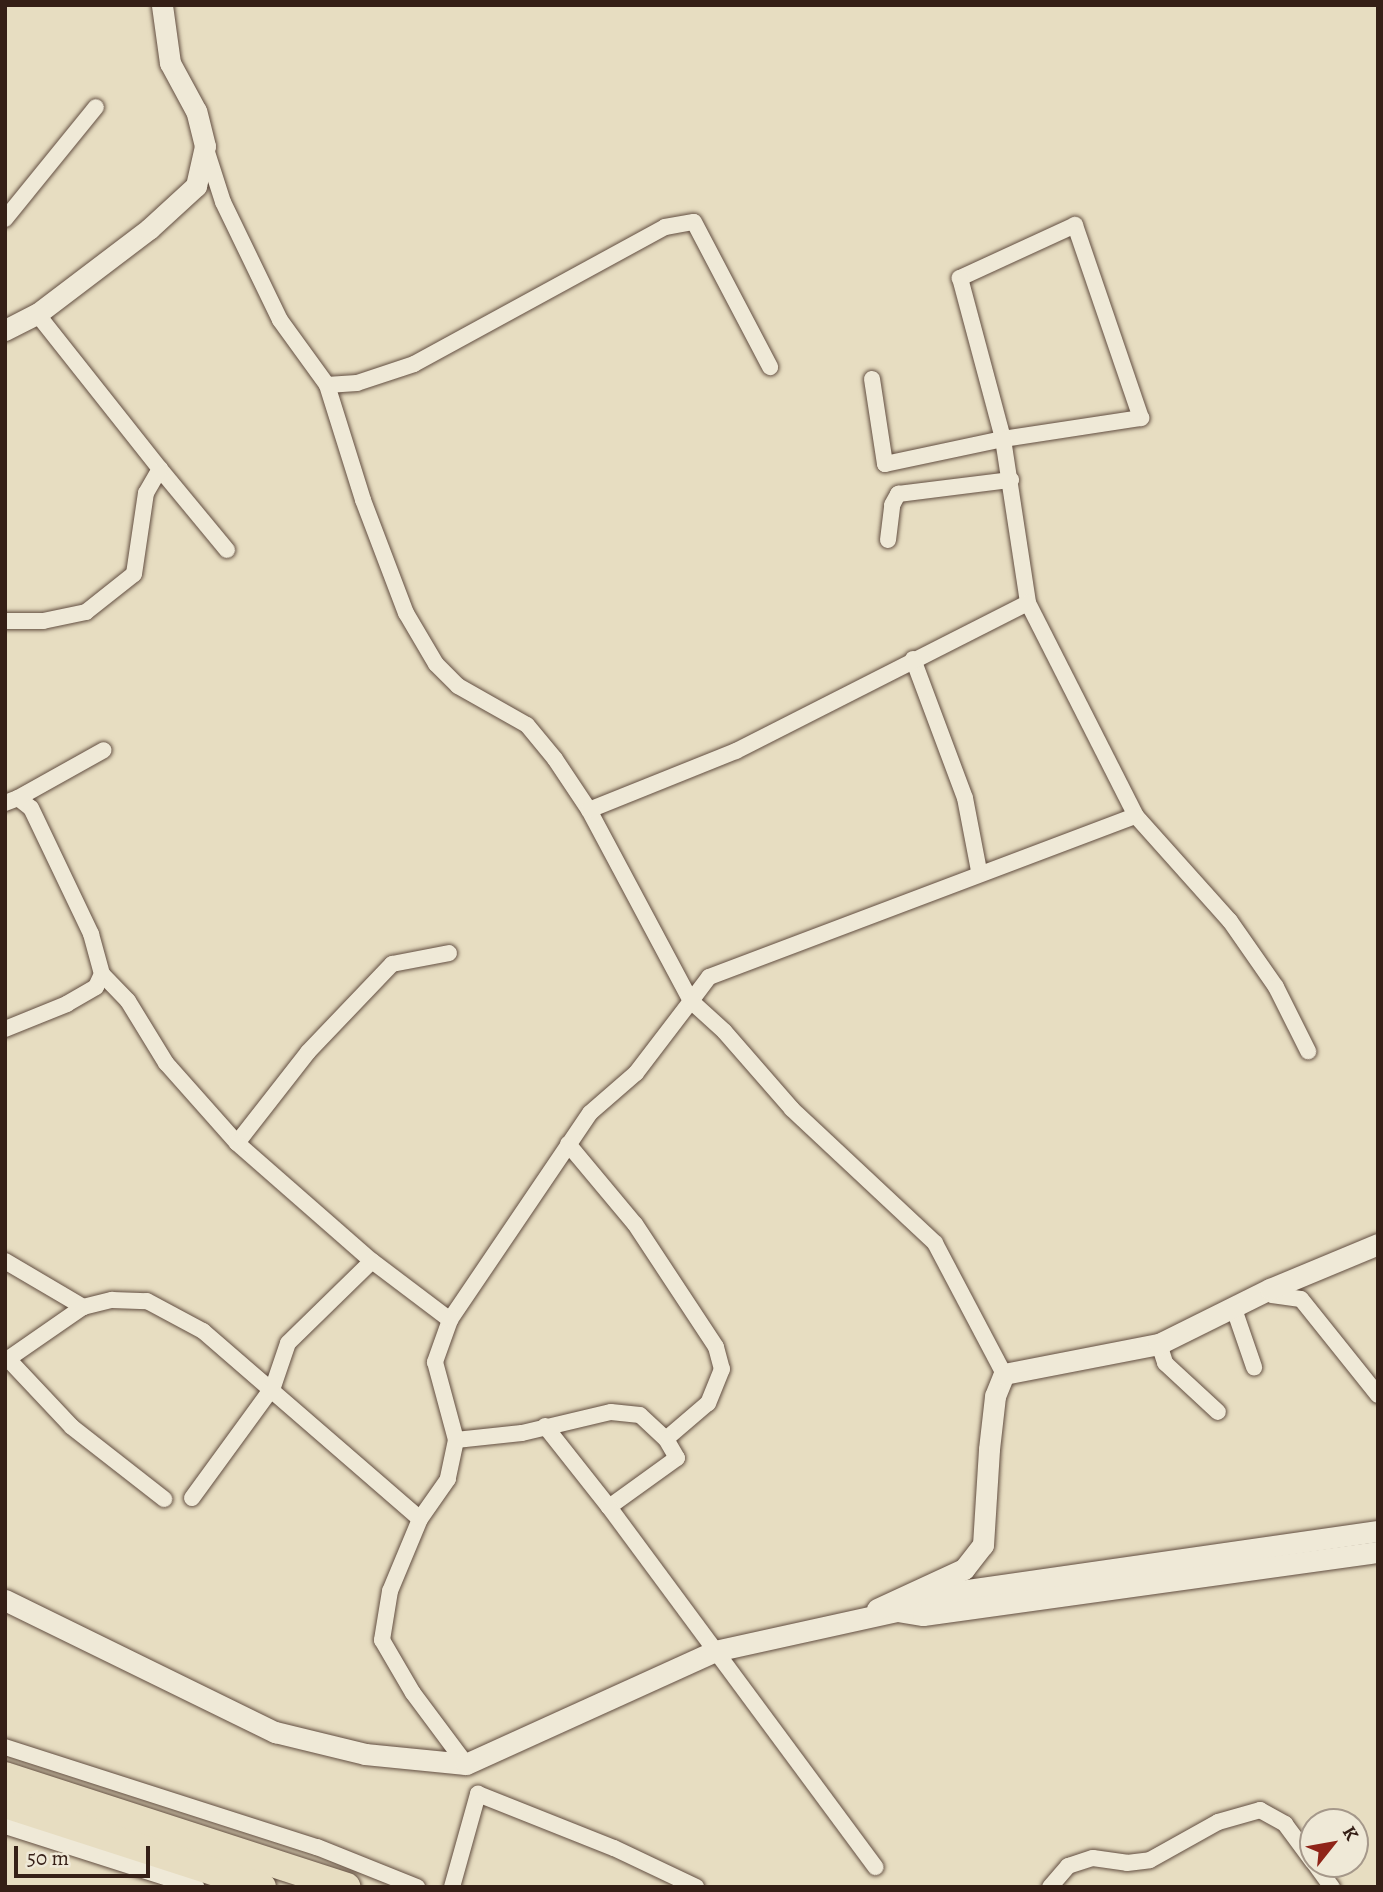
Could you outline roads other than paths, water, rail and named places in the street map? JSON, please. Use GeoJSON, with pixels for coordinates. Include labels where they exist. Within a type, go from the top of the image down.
{"type":"FeatureCollection","features":[{"type":"Feature","properties":{"kind":"highway"},"geometry":{"type":"LineString","coordinates":[[5,1776],[346,1887]]}},
{"type":"Feature","properties":{"kind":"highway"},"geometry":{"type":"LineString","coordinates":[[5,1804],[262,1887]]}},
{"type":"Feature","properties":{"kind":"main road"},"geometry":{"type":"LineString","coordinates":[[5,330],[37,314],[149,229],[196,186],[205,146],[196,111],[170,63],[162,5]]}},
{"type":"Feature","properties":{"kind":"main road"},"geometry":{"type":"LineString","coordinates":[[853,1620],[964,1569],[983,1545],[994,1409],[1004,1374],[1159,1344],[1269,1289],[1378,1244]]}},
{"type":"Feature","properties":{"kind":"main road"},"geometry":{"type":"LineString","coordinates":[[897,1611],[919,1597],[1378,1531]]}},
{"type":"Feature","properties":{"kind":"main road"},"geometry":{"type":"LineString","coordinates":[[5,1600],[275,1732],[365,1755],[466,1764],[715,1651],[897,1611],[923,1615],[1378,1552]]}},
{"type":"Feature","properties":{"kind":"street"},"geometry":{"type":"LineString","coordinates":[[5,219],[96,107]]}},
{"type":"Feature","properties":{"kind":"street"},"geometry":{"type":"LineString","coordinates":[[205,146],[223,202],[279,320],[327,384],[363,500],[397,588],[436,664],[458,686],[527,725],[589,810],[691,1001],[724,1031],[793,1109],[935,1243],[1004,1374]]}},
{"type":"Feature","properties":{"kind":"street"},"geometry":{"type":"LineString","coordinates":[[327,384],[357,383],[414,364],[665,227],[694,222],[770,367]]}},
{"type":"Feature","properties":{"kind":"street"},"geometry":{"type":"LineString","coordinates":[[872,379],[885,464],[1003,439],[1140,418],[1075,225],[960,278],[1003,439],[1028,603],[1136,816],[1230,921],[1276,987],[1308,1051]]}},
{"type":"Feature","properties":{"kind":"street"},"geometry":{"type":"LineString","coordinates":[[37,314],[227,550]]}},
{"type":"Feature","properties":{"kind":"street"},"geometry":{"type":"LineString","coordinates":[[5,621],[43,621],[86,612],[134,574],[146,493],[160,469]]}},
{"type":"Feature","properties":{"kind":"street"},"geometry":{"type":"LineString","coordinates":[[888,540],[892,505],[898,494],[1011,480]]}},
{"type":"Feature","properties":{"kind":"street"},"geometry":{"type":"LineString","coordinates":[[589,810],[736,751],[1028,603]]}},
{"type":"Feature","properties":{"kind":"street"},"geometry":{"type":"LineString","coordinates":[[913,659],[965,798],[979,872]]}},
{"type":"Feature","properties":{"kind":"street"},"geometry":{"type":"LineString","coordinates":[[12,801],[104,750]]}},
{"type":"Feature","properties":{"kind":"street"},"geometry":{"type":"LineString","coordinates":[[12,801],[31,808],[91,934],[102,974],[128,1001],[166,1063],[237,1143],[372,1261],[450,1320]]}},
{"type":"Feature","properties":{"kind":"street"},"geometry":{"type":"LineString","coordinates":[[466,1764],[413,1693],[382,1640],[390,1591],[420,1519],[448,1479],[456,1440],[435,1362],[450,1320],[568,1144],[590,1113],[636,1073],[670,1034],[709,976],[979,872],[1136,816]]}},
{"type":"Feature","properties":{"kind":"street"},"geometry":{"type":"LineString","coordinates":[[237,1143],[308,1052],[392,964],[449,953]]}},
{"type":"Feature","properties":{"kind":"street"},"geometry":{"type":"LineString","coordinates":[[5,1029],[67,1004],[96,987],[102,974]]}},
{"type":"Feature","properties":{"kind":"street"},"geometry":{"type":"LineString","coordinates":[[568,1144],[635,1224],[716,1347],[722,1369],[708,1403],[666,1439]]}},
{"type":"Feature","properties":{"kind":"street"},"geometry":{"type":"LineString","coordinates":[[5,1261],[83,1307]]}},
{"type":"Feature","properties":{"kind":"street"},"geometry":{"type":"LineString","coordinates":[[192,1498],[272,1387],[288,1343],[372,1261]]}},
{"type":"Feature","properties":{"kind":"street"},"geometry":{"type":"LineString","coordinates":[[1269,1289],[1272,1295],[1301,1299],[1378,1395]]}},
{"type":"Feature","properties":{"kind":"street"},"geometry":{"type":"LineString","coordinates":[[164,1499],[72,1427],[6,1360],[83,1307],[112,1300],[147,1301],[203,1331],[272,1387],[420,1519]]}},
{"type":"Feature","properties":{"kind":"street"},"geometry":{"type":"LineString","coordinates":[[1233,1306],[1254,1367]]}},
{"type":"Feature","properties":{"kind":"street"},"geometry":{"type":"LineString","coordinates":[[1159,1344],[1165,1363],[1218,1412]]}},
{"type":"Feature","properties":{"kind":"street"},"geometry":{"type":"LineString","coordinates":[[456,1440],[522,1433],[611,1412],[640,1415],[666,1439],[677,1458],[609,1507]]}},
{"type":"Feature","properties":{"kind":"street"},"geometry":{"type":"LineString","coordinates":[[545,1426],[609,1507],[875,1867]]}},
{"type":"Feature","properties":{"kind":"street"},"geometry":{"type":"LineString","coordinates":[[5,1747],[317,1847],[417,1887]]}},
{"type":"Feature","properties":{"kind":"street"},"geometry":{"type":"LineString","coordinates":[[452,1887],[478,1794],[614,1847],[695,1887]]}},
{"type":"Feature","properties":{"kind":"street"},"geometry":{"type":"LineString","coordinates":[[1049,1887],[1068,1866],[1093,1858],[1127,1863],[1150,1860],[1218,1822],[1260,1810],[1285,1824],[1299,1843]]}},
{"type":"Feature","properties":{"kind":"street"},"geometry":{"type":"LineString","coordinates":[[5,1826],[196,1887]]}},
{"type":"Feature","properties":{"kind":"street"},"geometry":{"type":"LineString","coordinates":[[139,1887],[144,1870]]}}]}
